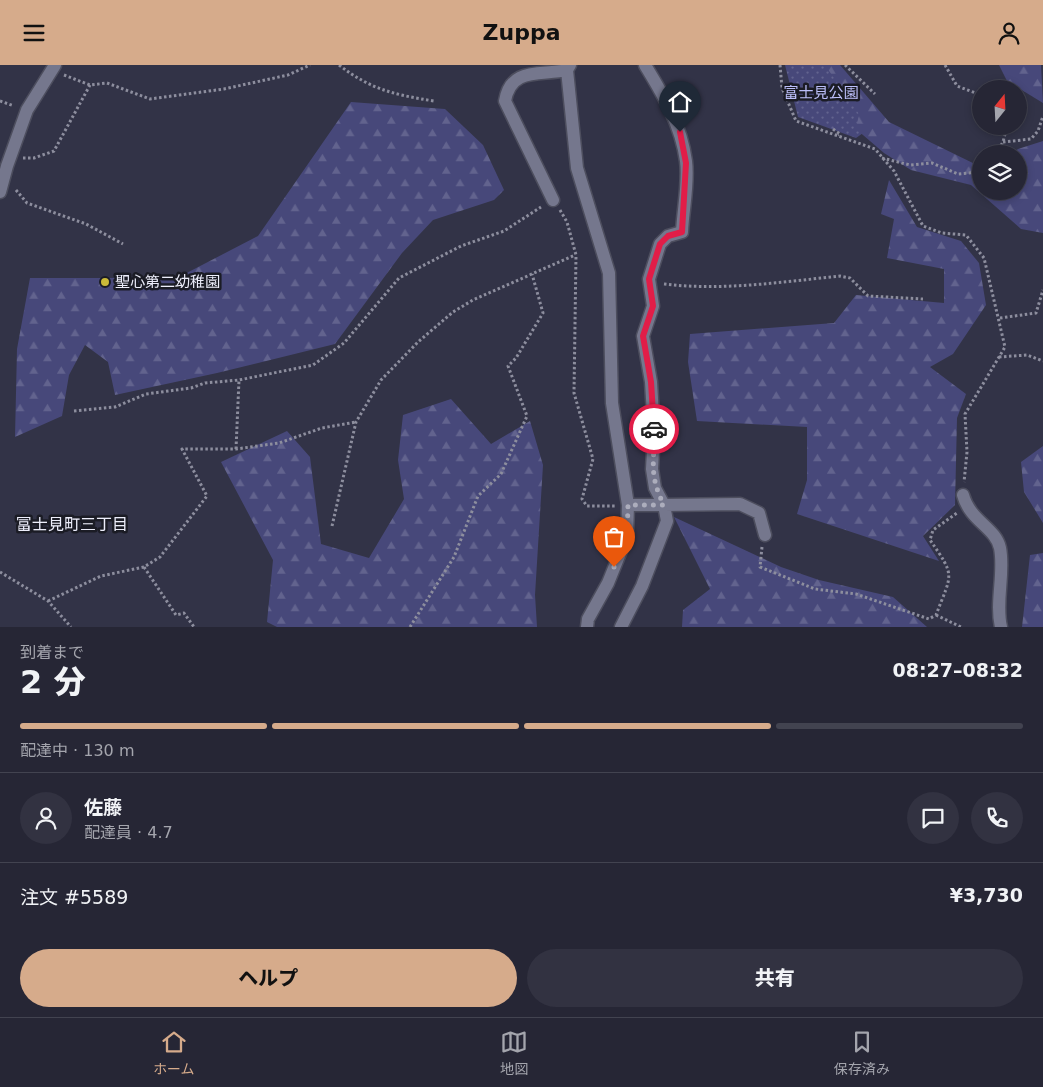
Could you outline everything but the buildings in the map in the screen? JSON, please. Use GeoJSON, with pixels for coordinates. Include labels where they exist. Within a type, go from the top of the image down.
{"type":"FeatureCollection","features":[{"type":"Feature","properties":{"kind":"street"},"geometry":{"type":"LineString","coordinates":[[621,627],[642,586],[667,521],[664,505],[655,488],[652,469],[654,433],[651,382],[643,336],[653,306],[649,279],[660,244],[668,236],[682,232],[686,163],[680,132],[668,104],[646,65]]}},
{"type":"Feature","properties":{"kind":"street"},"geometry":{"type":"LineString","coordinates":[[0,193],[8,162],[27,110],[55,66]]}},
{"type":"Feature","properties":{"kind":"street"},"geometry":{"type":"LineString","coordinates":[[552,200],[505,101],[507,89],[524,74],[569,68],[577,168],[609,273],[612,403],[628,505],[627,536],[608,583],[588,619],[587,627]]}},
{"type":"Feature","properties":{"kind":"street"},"geometry":{"type":"LineString","coordinates":[[964,501],[972,515],[992,534],[1000,548],[998,625]]}},
{"type":"Feature","properties":{"kind":"street"},"geometry":{"type":"LineString","coordinates":[[628,505],[740,504],[759,513],[765,535]]}},
{"type":"Feature","properties":{"kind":"path"},"geometry":{"type":"LineString","coordinates":[[55,66],[64,76],[90,85],[107,83],[150,99],[224,89],[288,75],[310,65]]}},
{"type":"Feature","properties":{"kind":"path"},"geometry":{"type":"LineString","coordinates":[[339,65],[350,74],[388,93],[434,101]]}},
{"type":"Feature","properties":{"kind":"path"},"geometry":{"type":"LineString","coordinates":[[765,535],[759,556],[760,567],[815,589],[856,594],[929,619],[936,615],[950,580],[949,567],[930,540],[932,530],[964,501],[967,453],[965,415],[1005,347],[1000,318],[984,258],[966,235],[942,233],[923,225],[894,171],[875,149],[796,121],[782,88],[780,65]]}},
{"type":"Feature","properties":{"kind":"path"},"geometry":{"type":"LineString","coordinates":[[844,65],[875,95]]}},
{"type":"Feature","properties":{"kind":"path"},"geometry":{"type":"LineString","coordinates":[[945,65],[957,86],[972,92]]}},
{"type":"Feature","properties":{"kind":"path"},"geometry":{"type":"LineString","coordinates":[[90,85],[54,151],[34,158],[8,162],[17,193],[27,203],[86,224],[123,244]]}},
{"type":"Feature","properties":{"kind":"path"},"geometry":{"type":"LineString","coordinates":[[1003,142],[1031,139],[1038,131],[1043,116]]}},
{"type":"Feature","properties":{"kind":"path"},"geometry":{"type":"LineString","coordinates":[[833,129],[840,134],[835,135]]}},
{"type":"Feature","properties":{"kind":"path"},"geometry":{"type":"LineString","coordinates":[[1001,145],[1005,135]]}},
{"type":"Feature","properties":{"kind":"path"},"geometry":{"type":"LineString","coordinates":[[882,158],[910,165],[932,163],[958,174],[972,173]]}},
{"type":"Feature","properties":{"kind":"path"},"geometry":{"type":"LineString","coordinates":[[74,411],[115,407],[146,394],[191,388],[206,383],[239,380],[313,365],[344,343],[399,278],[461,246],[504,231],[552,200],[567,222],[576,255],[574,393],[593,459],[582,499],[586,506],[628,505]]}},
{"type":"Feature","properties":{"kind":"path"},"geometry":{"type":"LineString","coordinates":[[332,526],[356,422],[381,380],[435,327],[473,300],[576,255]]}},
{"type":"Feature","properties":{"kind":"path"},"geometry":{"type":"LineString","coordinates":[[410,627],[454,557],[478,496],[501,474],[527,416],[508,366],[516,358],[543,313],[532,273]]}},
{"type":"Feature","properties":{"kind":"path"},"geometry":{"type":"LineString","coordinates":[[649,279],[665,285],[700,287],[764,284],[840,276],[850,278],[868,296],[923,299]]}},
{"type":"Feature","properties":{"kind":"path"},"geometry":{"type":"LineString","coordinates":[[1000,318],[1036,313],[1043,290]]}},
{"type":"Feature","properties":{"kind":"path"},"geometry":{"type":"LineString","coordinates":[[999,357],[1027,355],[1043,361]]}},
{"type":"Feature","properties":{"kind":"path"},"geometry":{"type":"LineString","coordinates":[[236,449],[239,380]]}},
{"type":"Feature","properties":{"kind":"path"},"geometry":{"type":"LineString","coordinates":[[48,601],[101,576],[144,567],[160,557],[207,496],[182,449],[236,449],[279,443],[322,428],[356,422]]}},
{"type":"Feature","properties":{"kind":"path"},"geometry":{"type":"LineString","coordinates":[[144,567],[176,615],[184,613],[194,627]]}},
{"type":"Feature","properties":{"kind":"path"},"geometry":{"type":"LineString","coordinates":[[0,572],[48,601],[71,627]]}},
{"type":"Feature","properties":{"kind":"path"},"geometry":{"type":"LineString","coordinates":[[936,615],[962,627]]}},
{"type":"Feature","properties":{"kind":"green space","name":"富士見公園"},"geometry":{"type":"Polygon","coordinates":[[[785,65],[835,65],[880,121],[856,138],[798,117],[785,65]]]}},
{"type":"Feature","properties":{"kind":"green space"},"geometry":{"type":"Polygon","coordinates":[[[825,65],[840,65],[889,122],[972,163],[972,186],[911,170],[884,153],[856,129],[859,114],[825,65]]]}},
{"type":"Feature","properties":{"kind":"green space"},"geometry":{"type":"Polygon","coordinates":[[[999,65],[1041,65],[1043,103],[1028,94],[1028,80],[1006,80],[999,65]]]}},
{"type":"Feature","properties":{"kind":"green space"},"geometry":{"type":"Polygon","coordinates":[[[351,102],[445,109],[483,145],[504,190],[494,200],[433,220],[402,253],[335,344],[217,373],[115,395],[108,362],[85,345],[69,375],[62,416],[15,437],[17,349],[30,278],[177,278],[258,236],[351,102]]]}},
{"type":"Feature","properties":{"kind":"green space"},"geometry":{"type":"Polygon","coordinates":[[[1043,141],[1043,233],[1021,229],[988,200],[1027,200],[1027,146],[1043,141]]]}},
{"type":"Feature","properties":{"kind":"green space"},"geometry":{"type":"Polygon","coordinates":[[[889,180],[917,227],[961,241],[979,263],[986,305],[953,354],[930,367],[966,394],[957,418],[955,505],[923,536],[939,561],[797,514],[807,480],[807,427],[697,421],[688,362],[690,334],[834,323],[856,295],[944,303],[944,269],[887,258],[894,219],[881,214],[889,180]]]}},
{"type":"Feature","properties":{"kind":"green space"},"geometry":{"type":"Polygon","coordinates":[[[451,399],[491,444],[530,421],[543,465],[535,595],[537,627],[277,627],[267,622],[273,560],[221,462],[287,431],[310,457],[321,544],[369,558],[404,499],[398,460],[403,415],[451,399]]]}},
{"type":"Feature","properties":{"kind":"green space"},"geometry":{"type":"Polygon","coordinates":[[[1043,446],[1043,523],[1024,492],[1021,462],[1043,446]]]}},
{"type":"Feature","properties":{"kind":"green space"},"geometry":{"type":"Polygon","coordinates":[[[674,517],[781,567],[819,580],[893,597],[927,627],[682,627],[683,610],[710,589],[674,517]]]}},
{"type":"Feature","properties":{"kind":"green space"},"geometry":{"type":"Polygon","coordinates":[[[1043,553],[1043,627],[1022,627],[1030,555],[1043,553]]]}},
{"type":"Feature","properties":{"kind":"way so far"},"geometry":{"type":"LineString","coordinates":[[614,567],[627,536],[628,505],[664,505],[655,488],[652,469],[654,429]]}},
{"type":"Feature","properties":{"kind":"place","name":"聖心第二幼稚園"},"geometry":{"type":"Point","coordinates":[105,282]}},
{"type":"Feature","properties":{"kind":"district","name":"富士見町三丁目"},"geometry":{"type":"Point","coordinates":[72,524]}},
{"type":"Feature","properties":{"kind":"route"},"geometry":{"type":"LineString","coordinates":[[654,429],[651,382],[643,336],[653,306],[649,279],[660,244],[668,236],[682,232],[686,163],[680,132]]}}]}
